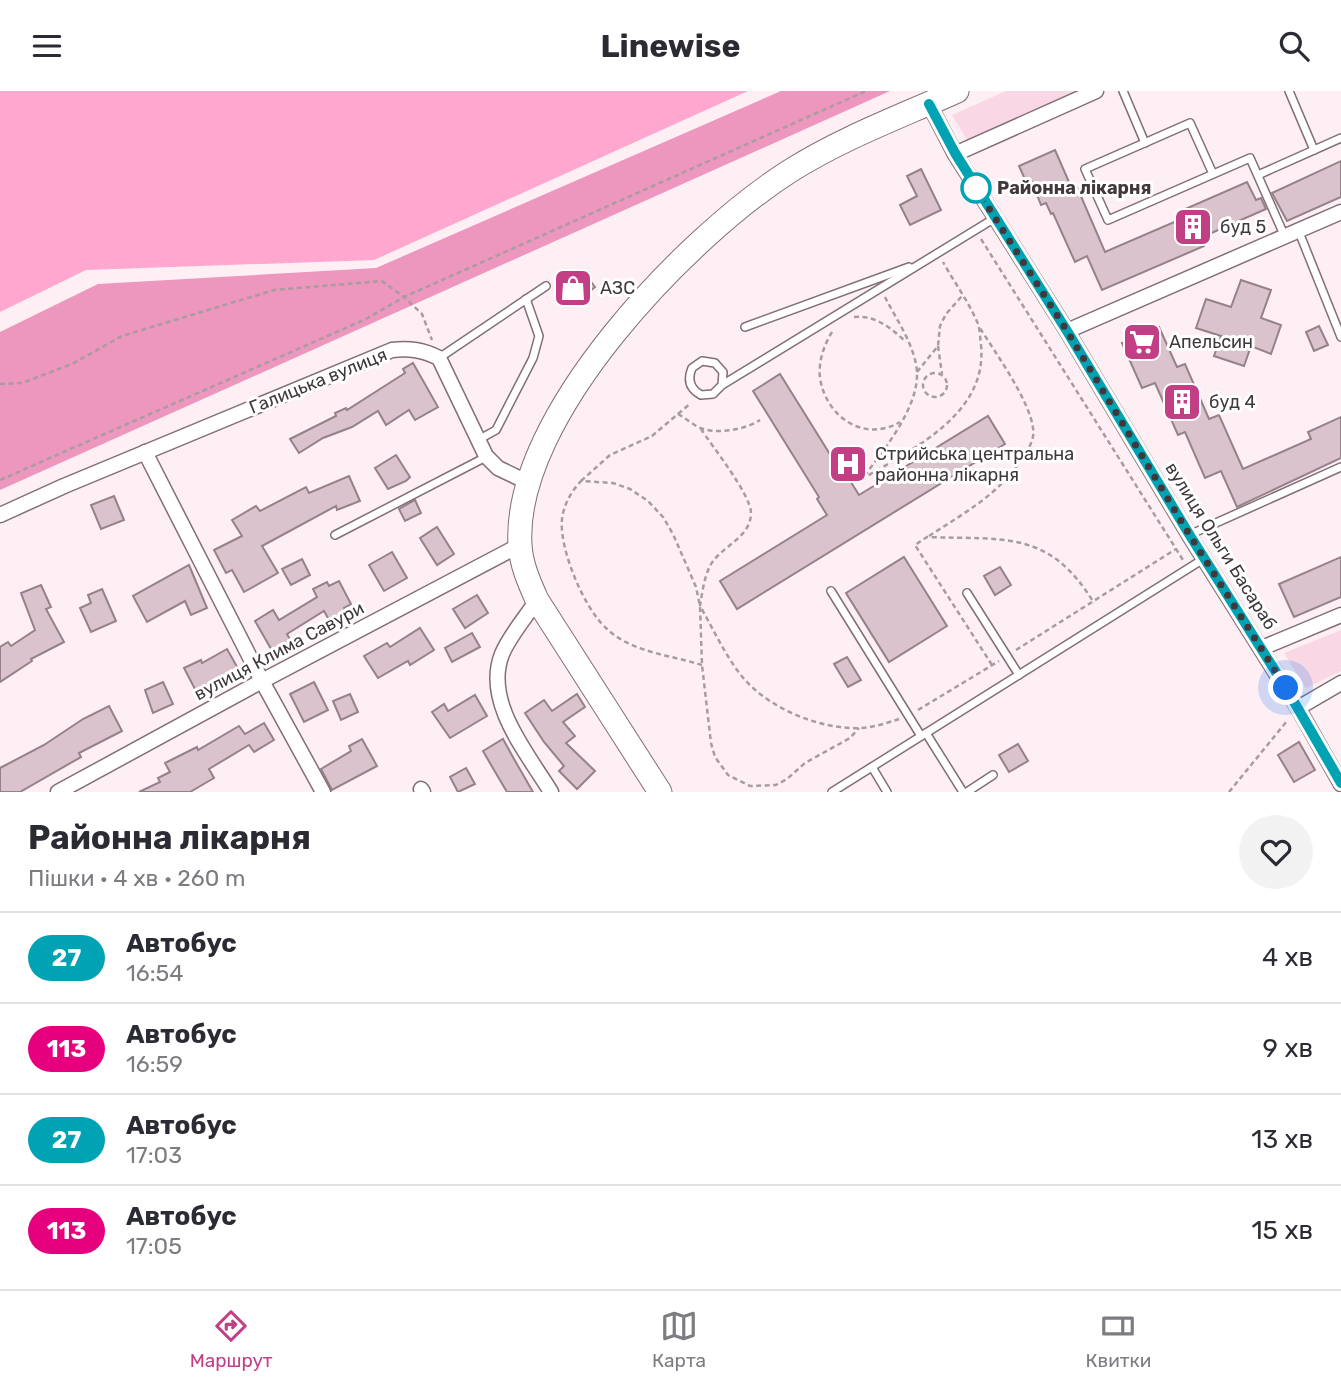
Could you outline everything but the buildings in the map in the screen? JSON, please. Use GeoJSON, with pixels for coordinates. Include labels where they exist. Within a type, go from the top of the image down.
{"type":"FeatureCollection","features":[{"type":"Feature","properties":{"kind":"highway"},"geometry":{"type":"LineString","coordinates":[[660,792],[537,600],[525,575],[520,545],[521,511],[538,455],[596,355],[643,298],[697,244],[748,201],[790,171],[831,147],[957,91]]}},
{"type":"Feature","properties":{"kind":"street"},"geometry":{"type":"LineString","coordinates":[[955,153],[1096,91]]}},
{"type":"Feature","properties":{"kind":"street","name":"вулиця Ольги Басараб"},"geometry":{"type":"LineString","coordinates":[[929,104],[955,153],[1262,648],[1341,783]]}},
{"type":"Feature","properties":{"kind":"street"},"geometry":{"type":"LineString","coordinates":[[1067,331],[1341,212]]}},
{"type":"Feature","properties":{"kind":"street","name":"Галицька вулиця"},"geometry":{"type":"LineString","coordinates":[[0,515],[392,350],[409,348],[425,351],[439,358]]}},
{"type":"Feature","properties":{"kind":"street"},"geometry":{"type":"LineString","coordinates":[[439,358],[486,456],[498,468],[529,483]]}},
{"type":"Feature","properties":{"kind":"street"},"geometry":{"type":"LineString","coordinates":[[145,452],[262,681],[323,792]]}},
{"type":"Feature","properties":{"kind":"street","name":"вулиця Клима Савури"},"geometry":{"type":"LineString","coordinates":[[58,792],[520,545]]}},
{"type":"Feature","properties":{"kind":"street"},"geometry":{"type":"LineString","coordinates":[[537,600],[503,652],[497,682],[499,697],[510,724],[551,792]]}},
{"type":"Feature","properties":{"kind":"street"},"geometry":{"type":"LineString","coordinates":[[1262,648],[1341,615]]}},
{"type":"Feature","properties":{"kind":"street"},"geometry":{"type":"LineString","coordinates":[[1298,708],[1341,683]]}},
{"type":"Feature","properties":{"kind":"lane"},"geometry":{"type":"LineString","coordinates":[[1123,91],[1145,143]]}},
{"type":"Feature","properties":{"kind":"lane"},"geometry":{"type":"LineString","coordinates":[[1289,91],[1314,150]]}},
{"type":"Feature","properties":{"kind":"lane"},"geometry":{"type":"LineString","coordinates":[[1213,174],[1190,123],[1086,169],[1108,220],[1250,158],[1338,321],[1341,337]]}},
{"type":"Feature","properties":{"kind":"lane"},"geometry":{"type":"LineString","coordinates":[[1258,175],[1341,138]]}},
{"type":"Feature","properties":{"kind":"lane"},"geometry":{"type":"LineString","coordinates":[[722,385],[723,372],[715,363],[709,361],[696,363],[689,374],[695,392],[701,395],[713,394],[722,385],[995,218]]}},
{"type":"Feature","properties":{"kind":"lane"},"geometry":{"type":"LineString","coordinates":[[745,327],[925,261]]}},
{"type":"Feature","properties":{"kind":"lane"},"geometry":{"type":"LineString","coordinates":[[439,358],[545,286]]}},
{"type":"Feature","properties":{"kind":"lane"},"geometry":{"type":"LineString","coordinates":[[478,440],[496,430],[533,358],[539,336],[526,299]]}},
{"type":"Feature","properties":{"kind":"lane"},"geometry":{"type":"LineString","coordinates":[[335,535],[486,456]]}},
{"type":"Feature","properties":{"kind":"lane"},"geometry":{"type":"LineString","coordinates":[[1189,534],[1341,467]]}},
{"type":"Feature","properties":{"kind":"lane"},"geometry":{"type":"LineString","coordinates":[[832,792],[1205,558]]}},
{"type":"Feature","properties":{"kind":"lane"},"geometry":{"type":"LineString","coordinates":[[831,591],[909,716],[965,792],[993,775]]}},
{"type":"Feature","properties":{"kind":"lane"},"geometry":{"type":"LineString","coordinates":[[967,593],[1019,675]]}},
{"type":"Feature","properties":{"kind":"lane"},"geometry":{"type":"LineString","coordinates":[[872,767],[887,792]]}},
{"type":"Feature","properties":{"kind":"path"},"geometry":{"type":"LineString","coordinates":[[0,479],[366,319],[404,297],[866,91]]}},
{"type":"Feature","properties":{"kind":"path"},"geometry":{"type":"LineString","coordinates":[[975,229],[1188,568]]}},
{"type":"Feature","properties":{"kind":"path"},"geometry":{"type":"LineString","coordinates":[[938,253],[1029,410],[1034,430],[1031,444],[1011,477],[983,501],[915,545],[992,665]]}},
{"type":"Feature","properties":{"kind":"path"},"geometry":{"type":"LineString","coordinates":[[0,384],[22,383],[72,364],[122,336],[274,289],[383,281],[422,314],[439,358]]}},
{"type":"Feature","properties":{"kind":"path"},"geometry":{"type":"LineString","coordinates":[[881,288],[909,345],[917,372],[902,420],[862,479],[904,454],[952,420],[970,398],[979,379],[982,356],[979,325]]}},
{"type":"Feature","properties":{"kind":"path"},"geometry":{"type":"LineString","coordinates":[[942,375],[932,373],[923,380],[928,395],[939,397],[947,390],[948,384],[942,375],[938,346],[940,326],[946,314],[962,296]]}},
{"type":"Feature","properties":{"kind":"path"},"geometry":{"type":"LineString","coordinates":[[849,318],[863,316],[877,320],[895,331],[909,345]]}},
{"type":"Feature","properties":{"kind":"path"},"geometry":{"type":"LineString","coordinates":[[835,326],[826,342],[820,376],[831,407],[845,420],[862,428],[889,428],[902,420]]}},
{"type":"Feature","properties":{"kind":"path"},"geometry":{"type":"LineString","coordinates":[[917,372],[938,346]]}},
{"type":"Feature","properties":{"kind":"path"},"geometry":{"type":"LineString","coordinates":[[915,384],[923,386]]}},
{"type":"Feature","properties":{"kind":"path"},"geometry":{"type":"LineString","coordinates":[[701,395],[652,436],[610,455],[581,481],[571,492],[566,505],[562,535],[579,588],[606,629],[642,649],[702,665]]}},
{"type":"Feature","properties":{"kind":"path"},"geometry":{"type":"LineString","coordinates":[[678,414],[701,429],[746,498],[751,513],[748,526],[742,535],[720,553],[709,568],[699,605],[736,669],[760,694],[801,717],[825,724],[875,727],[909,716],[1094,603],[1176,549]]}},
{"type":"Feature","properties":{"kind":"path"},"geometry":{"type":"LineString","coordinates":[[701,429],[748,429],[760,421]]}},
{"type":"Feature","properties":{"kind":"path"},"geometry":{"type":"LineString","coordinates":[[581,481],[613,483],[630,489],[648,501],[663,517],[690,572],[699,605],[710,743],[715,757],[728,775],[750,786],[776,785],[805,763],[850,738],[859,728]]}},
{"type":"Feature","properties":{"kind":"path"},"geometry":{"type":"LineString","coordinates":[[927,537],[1013,541],[1039,548],[1057,558],[1080,580],[1094,603]]}},
{"type":"Feature","properties":{"kind":"path"},"geometry":{"type":"LineString","coordinates":[[1229,792],[1298,708]]}},
{"type":"Feature","properties":{"kind":"shaded area"},"geometry":{"type":"Polygon","coordinates":[[[0,91],[748,91],[374,260],[86,270],[0,312],[0,91]]]}},
{"type":"Feature","properties":{"kind":"shaded area"},"geometry":{"type":"Polygon","coordinates":[[[781,91],[890,91],[0,490],[0,332],[98,284],[376,268],[781,91]]]}},
{"type":"Feature","properties":{"kind":"shaded area"},"geometry":{"type":"Polygon","coordinates":[[[1006,91],[1075,91],[967,140],[952,115],[1006,91]]]}},
{"type":"Feature","properties":{"kind":"shaded area"},"geometry":{"type":"Polygon","coordinates":[[[1341,630],[1341,671],[1306,688],[1284,653],[1341,630]]]}},
{"type":"Feature","properties":{"kind":"bus line","name":"27"},"geometry":{"type":"LineString","coordinates":[[929,104],[955,153],[1262,648],[1341,783]]}},
{"type":"Feature","properties":{"kind":"place","name":"Районна лікарня"},"geometry":{"type":"Point","coordinates":[976,188]}},
{"type":"Feature","properties":{"kind":"place","name":"буд 5"},"geometry":{"type":"Point","coordinates":[1193,227]}},
{"type":"Feature","properties":{"kind":"place","name":"АЗС"},"geometry":{"type":"Point","coordinates":[573,288]}},
{"type":"Feature","properties":{"kind":"place","name":"Апельсин"},"geometry":{"type":"Point","coordinates":[1142,342]}},
{"type":"Feature","properties":{"kind":"place","name":"буд 4"},"geometry":{"type":"Point","coordinates":[1182,402]}},
{"type":"Feature","properties":{"kind":"place","name":"Стрийська центральна районна лікарня"},"geometry":{"type":"Point","coordinates":[848,464]}},
{"type":"Feature","properties":{"kind":"route"},"geometry":{"type":"LineString","coordinates":[[976,188],[1286,688]]}}]}
